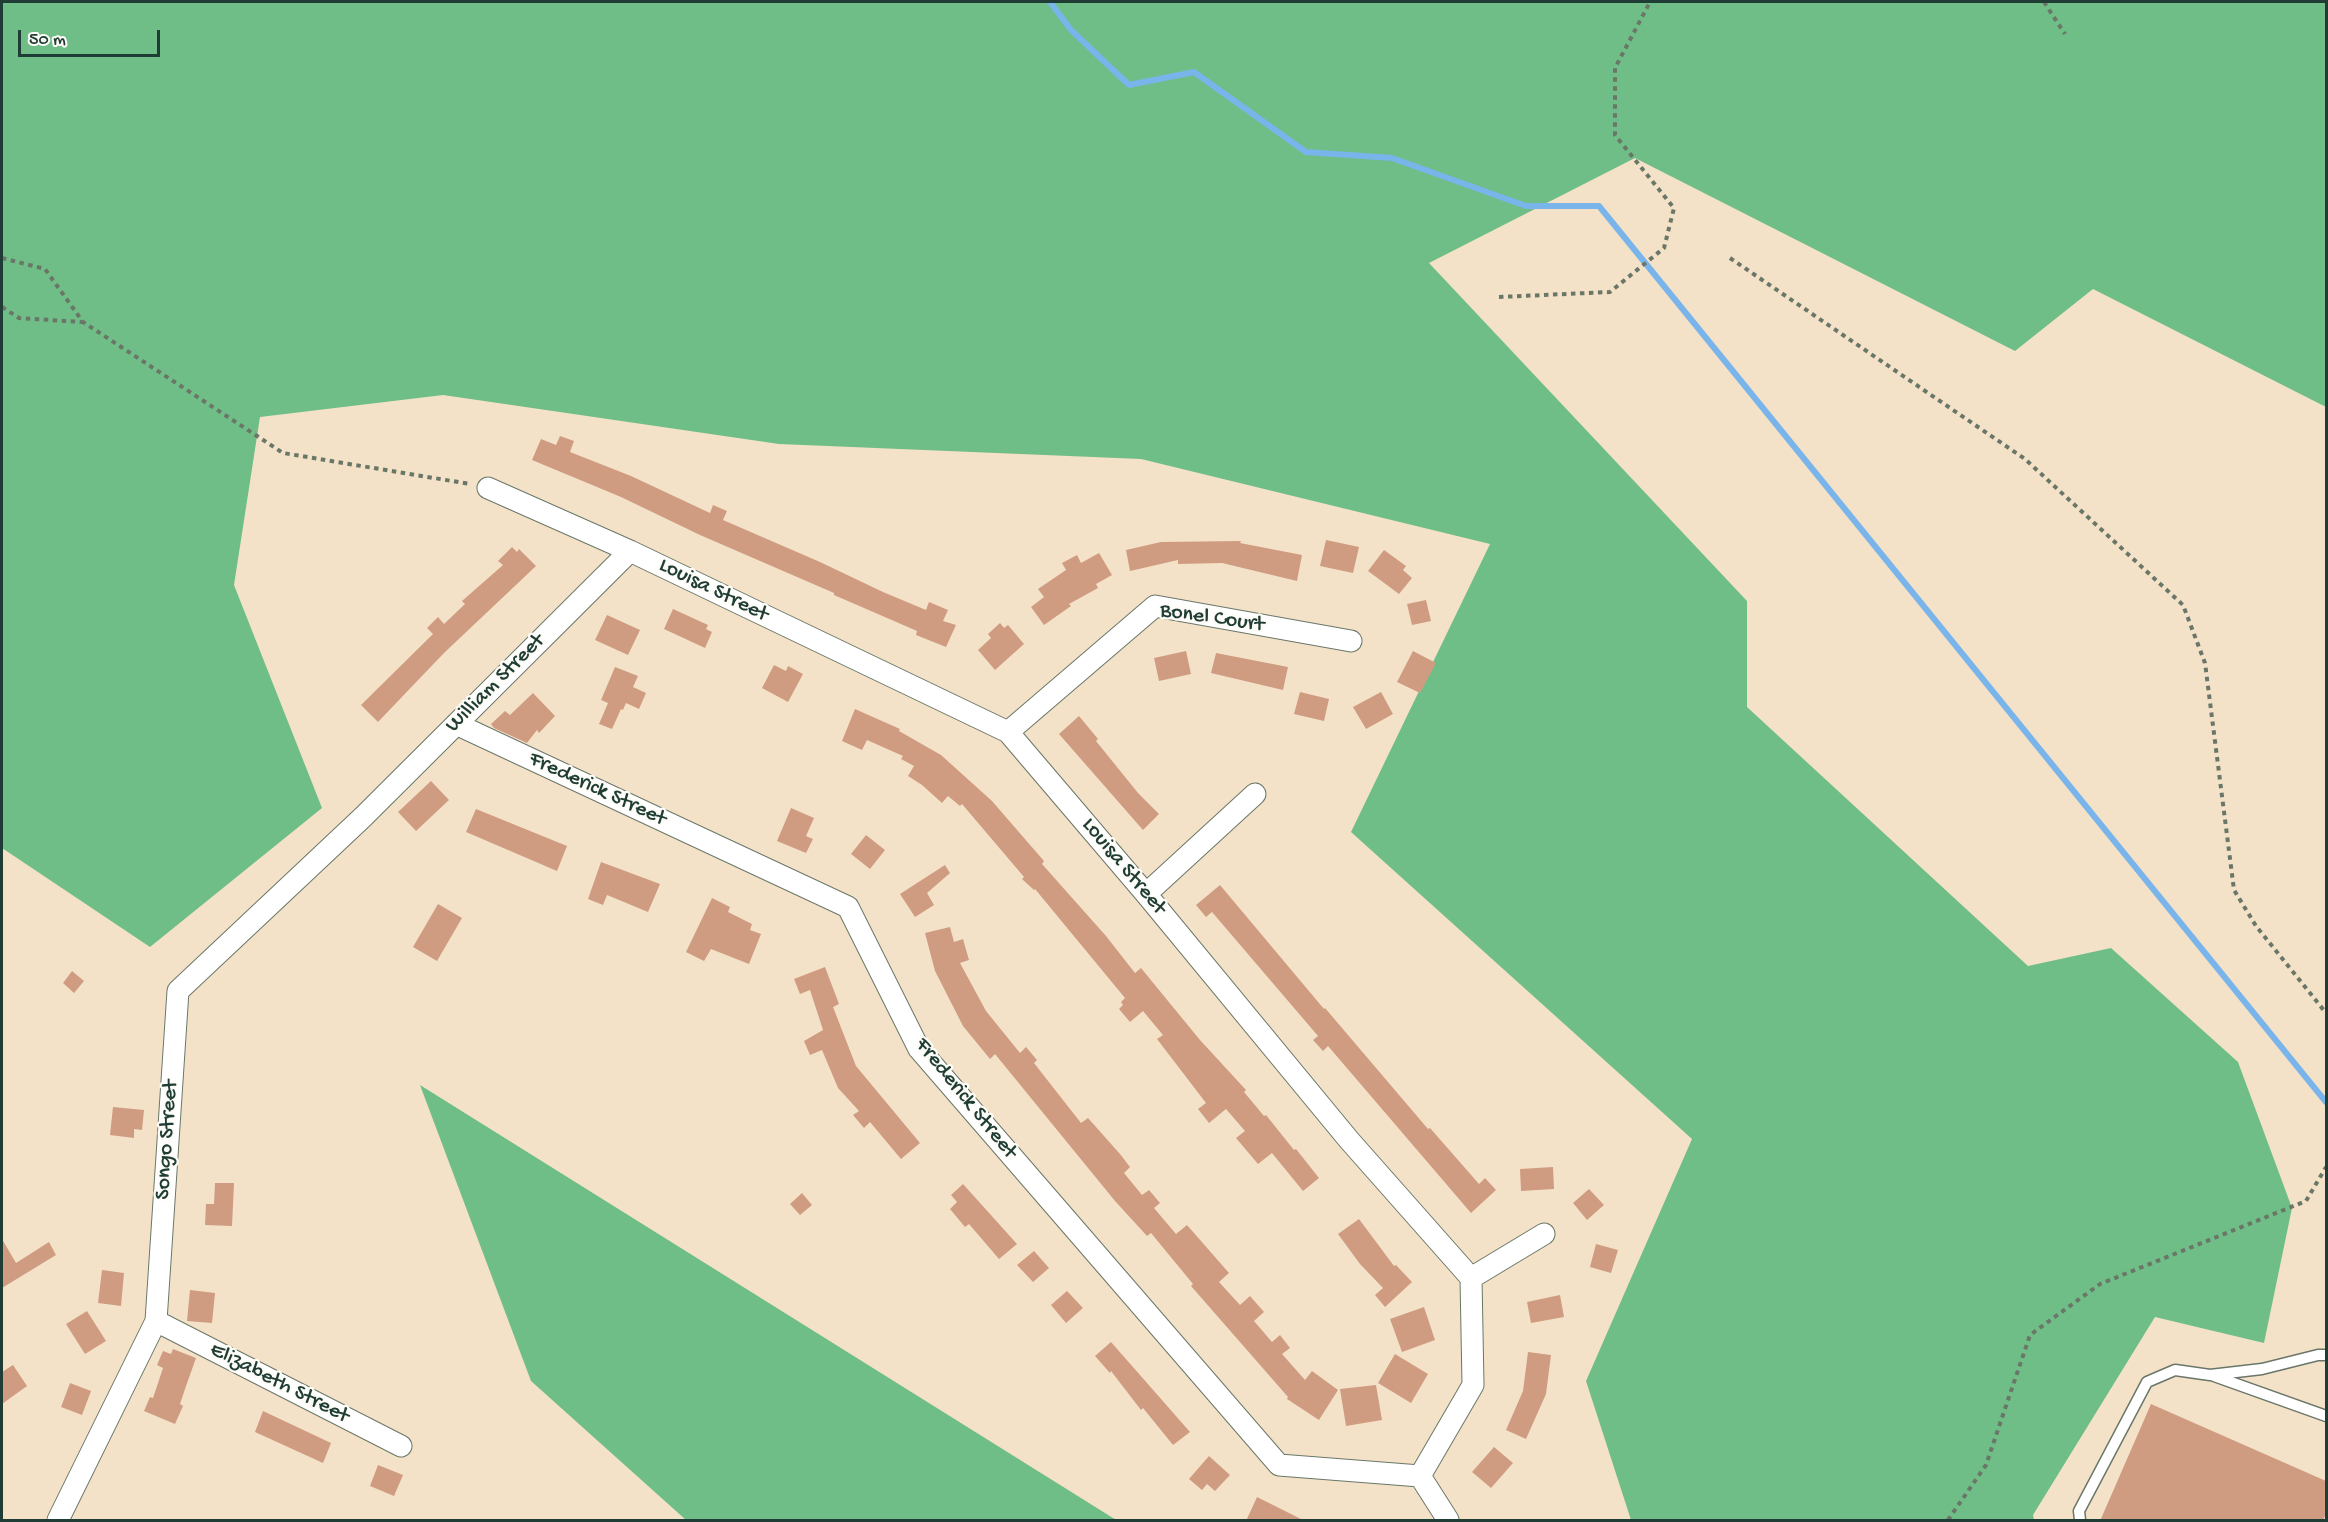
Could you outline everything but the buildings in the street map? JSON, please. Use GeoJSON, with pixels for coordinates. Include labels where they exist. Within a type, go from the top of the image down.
{"type":"FeatureCollection","features":[{"type":"Feature","properties":{"kind":"street","name":"Louisa Street"},"geometry":{"type":"LineString","coordinates":[[488,488],[630,551],[1008,732],[1146,894],[1349,1140],[1471,1278]]}},
{"type":"Feature","properties":{"kind":"street","name":"William Street"},"geometry":{"type":"LineString","coordinates":[[363,817],[630,551]]}},
{"type":"Feature","properties":{"kind":"street","name":"Bonel Court"},"geometry":{"type":"LineString","coordinates":[[1008,732],[1155,606],[1351,640]]}},
{"type":"Feature","properties":{"kind":"street","name":"Frederick Street"},"geometry":{"type":"LineString","coordinates":[[456,724],[849,906],[919,1049],[1279,1465],[1420,1476]]}},
{"type":"Feature","properties":{"kind":"street"},"geometry":{"type":"LineString","coordinates":[[1146,894],[1255,794]]}},
{"type":"Feature","properties":{"kind":"street","name":"Songo Street"},"geometry":{"type":"LineString","coordinates":[[58,1521],[156,1321],[178,991],[363,817]]}},
{"type":"Feature","properties":{"kind":"street"},"geometry":{"type":"LineString","coordinates":[[1448,1521],[1420,1476],[1473,1385],[1471,1278],[1544,1234]]}},
{"type":"Feature","properties":{"kind":"street","name":"Elizabeth Street"},"geometry":{"type":"LineString","coordinates":[[156,1321],[401,1446]]}},
{"type":"Feature","properties":{"kind":"lane"},"geometry":{"type":"LineString","coordinates":[[2210,1375],[2262,1369],[2326,1355]]}},
{"type":"Feature","properties":{"kind":"lane"},"geometry":{"type":"LineString","coordinates":[[2080,1521],[2079,1511],[2147,1382],[2175,1370],[2210,1375],[2326,1416]]}},
{"type":"Feature","properties":{"kind":"path"},"geometry":{"type":"LineString","coordinates":[[1499,297],[1610,292],[1664,248],[1674,208],[1615,135],[1615,68],[1650,2]]}},
{"type":"Feature","properties":{"kind":"path"},"geometry":{"type":"LineString","coordinates":[[2044,2],[2065,34]]}},
{"type":"Feature","properties":{"kind":"path"},"geometry":{"type":"LineString","coordinates":[[2,258],[45,269],[83,322],[283,453],[407,472],[488,488]]}},
{"type":"Feature","properties":{"kind":"path"},"geometry":{"type":"LineString","coordinates":[[1730,258],[2025,459],[2183,605],[2205,663],[2234,890],[2256,926],[2326,1012]]}},
{"type":"Feature","properties":{"kind":"path"},"geometry":{"type":"LineString","coordinates":[[2,307],[19,318],[83,322]]}},
{"type":"Feature","properties":{"kind":"path"},"geometry":{"type":"LineString","coordinates":[[1948,1521],[1986,1465],[2030,1335],[2100,1284],[2306,1201],[2326,1167]]}},
{"type":"Feature","properties":{"kind":"green space"},"geometry":{"type":"Polygon","coordinates":[[[2,2],[2326,2],[2326,407],[2093,289],[2015,351],[1635,158],[1429,263],[1747,601],[1747,707],[2028,966],[2111,948],[2238,1062],[2292,1208],[2264,1343],[2155,1317],[2033,1515],[2034,1520],[1631,1520],[1586,1381],[1692,1139],[1351,832],[1490,544],[1141,459],[779,444],[443,395],[260,417],[234,585],[322,808],[150,947],[2,848],[2,2]]]}},
{"type":"Feature","properties":{"kind":"green space"},"geometry":{"type":"Polygon","coordinates":[[[420,1085],[1117,1520],[686,1520],[531,1381],[420,1085]]]}},
{"type":"Feature","properties":{"kind":"waterway"},"geometry":{"type":"LineString","coordinates":[[1050,2],[1071,30],[1129,85],[1194,72],[1306,152],[1392,158],[1526,206],[1599,206],[2326,1102]]}}]}
